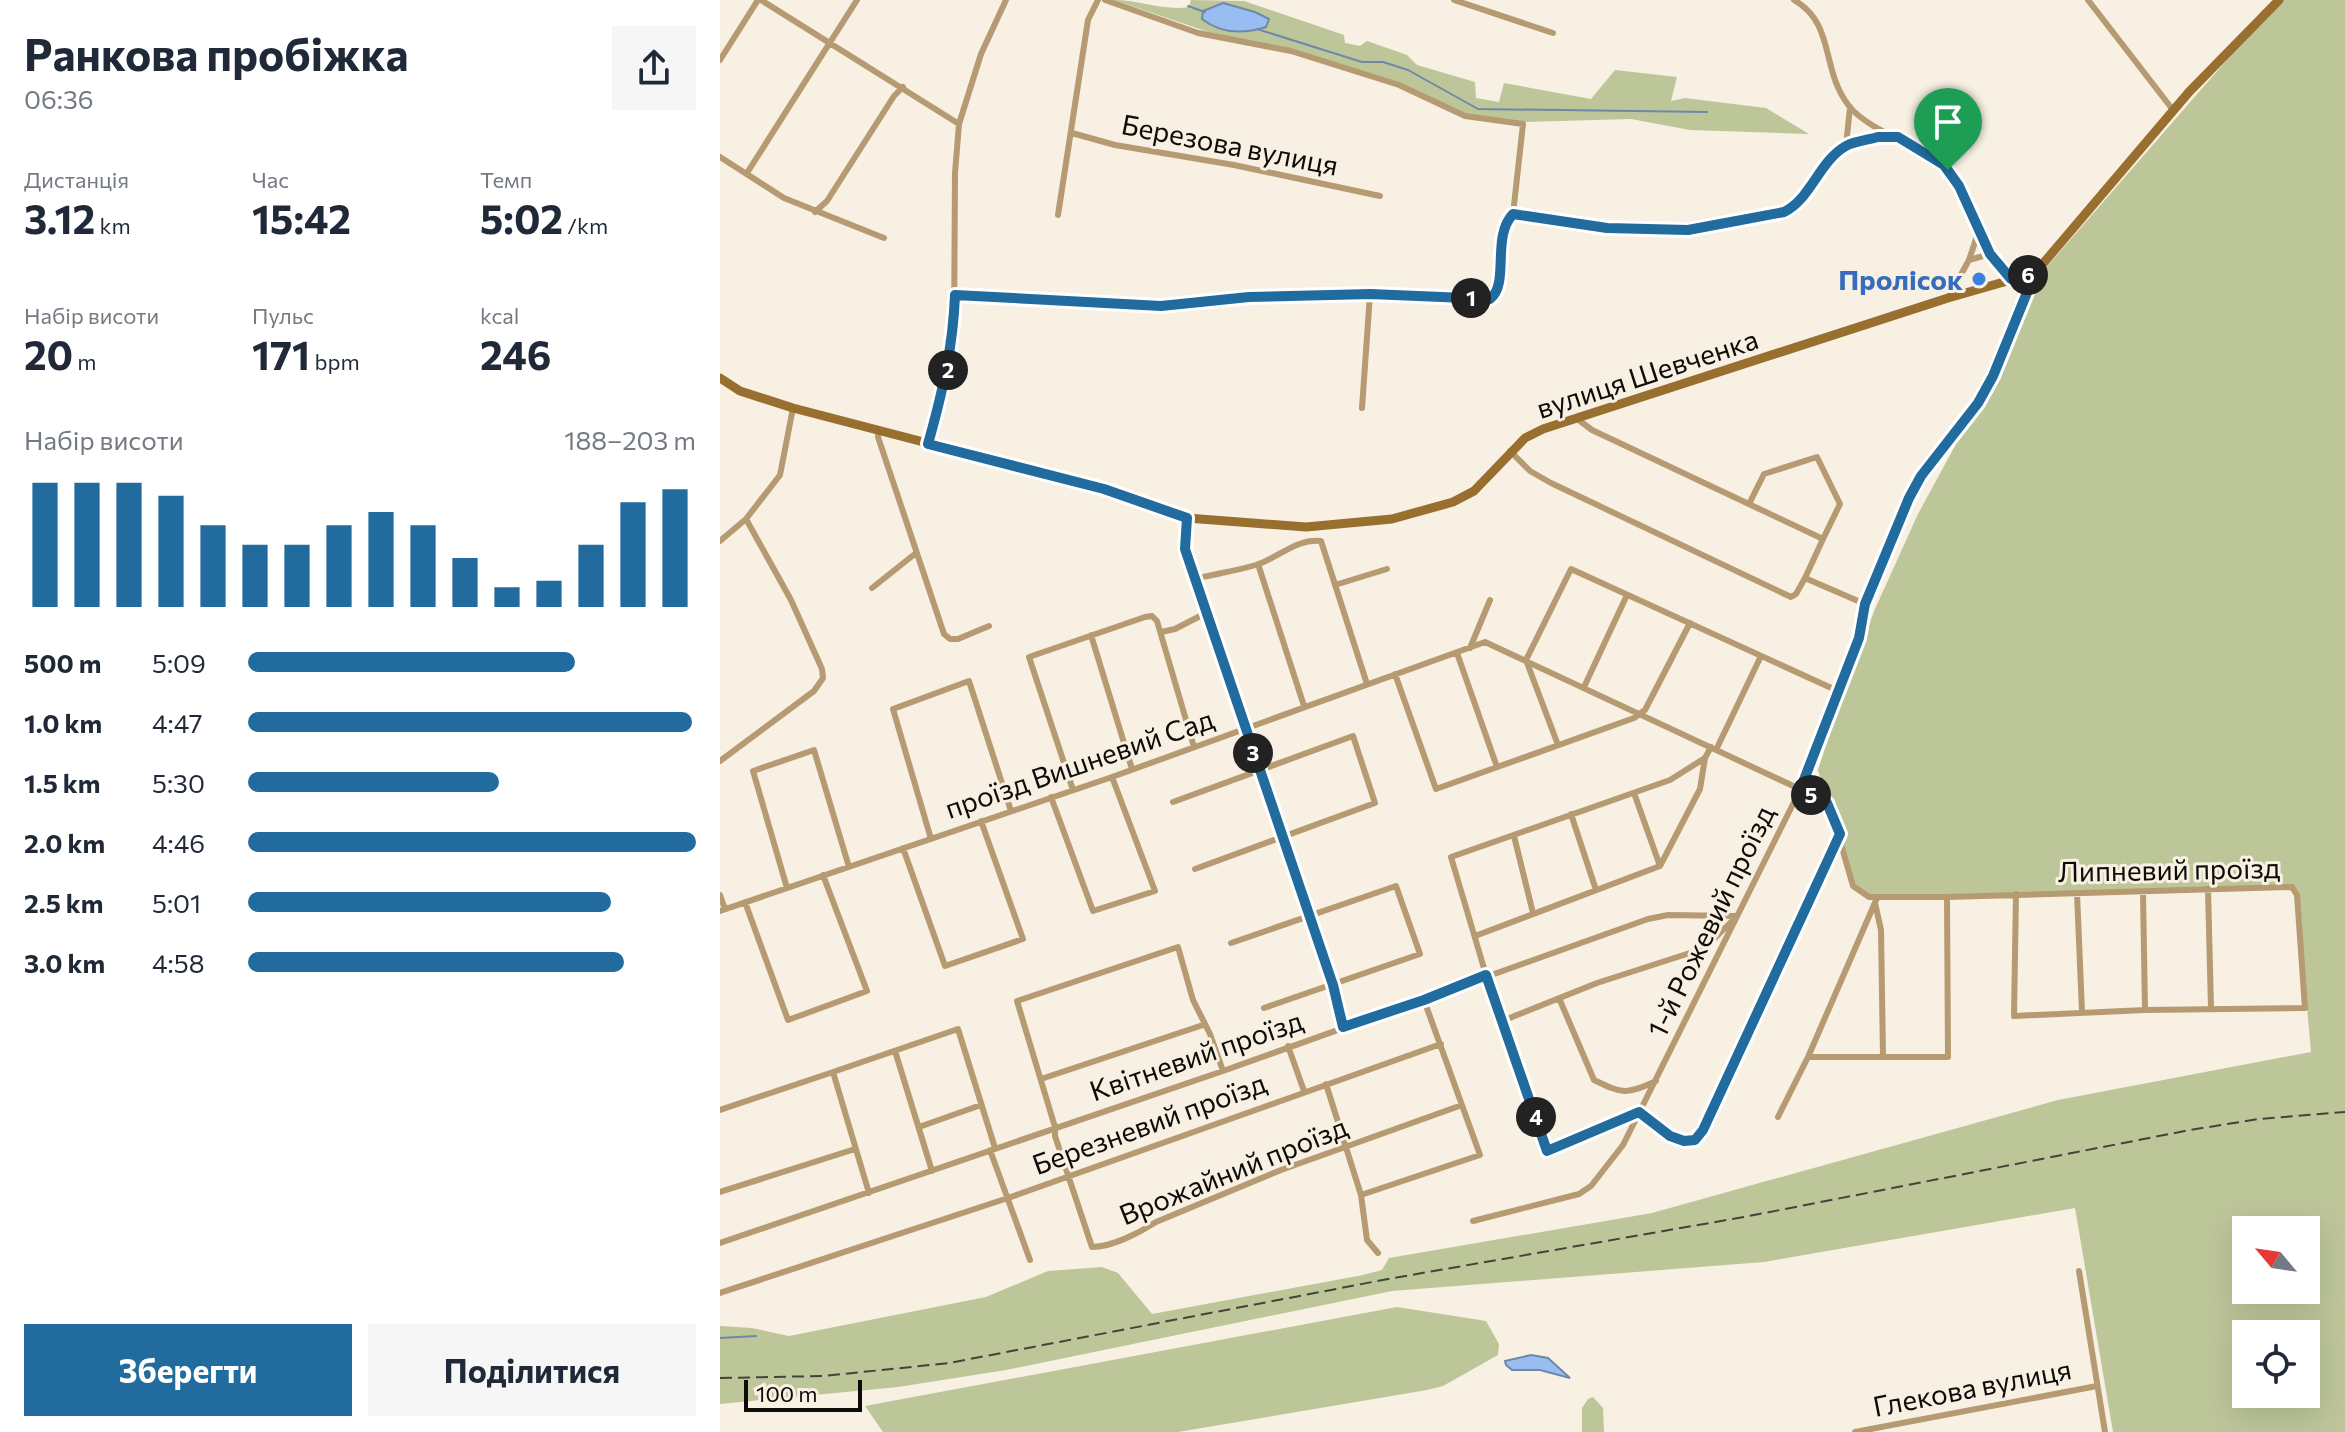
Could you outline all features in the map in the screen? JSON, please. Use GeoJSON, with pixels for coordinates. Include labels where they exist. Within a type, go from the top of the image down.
{"type":"FeatureCollection","features":[{"type":"Feature","properties":{"kind":"street"},"geometry":{"type":"LineString","coordinates":[[720,60],[760,0],[959,124]]}},
{"type":"Feature","properties":{"kind":"street"},"geometry":{"type":"LineString","coordinates":[[747,173],[857,0]]}},
{"type":"Feature","properties":{"kind":"street"},"geometry":{"type":"LineString","coordinates":[[928,444],[952,352],[955,173],[959,124],[981,54],[1006,0]]}},
{"type":"Feature","properties":{"kind":"street"},"geometry":{"type":"LineString","coordinates":[[1058,215],[1088,20],[1098,0]]}},
{"type":"Feature","properties":{"kind":"street"},"geometry":{"type":"LineString","coordinates":[[955,295],[1161,306],[1249,297],[1370,294],[1490,299],[1498,290],[1502,230],[1513,214],[1523,124],[1465,116],[1399,85],[1291,51],[1198,33],[1105,0]]}},
{"type":"Feature","properties":{"kind":"street"},"geometry":{"type":"LineString","coordinates":[[1454,0],[1553,33]]}},
{"type":"Feature","properties":{"kind":"street"},"geometry":{"type":"LineString","coordinates":[[1794,0],[1817,19],[1832,77],[1850,107],[1925,151],[1948,170],[1959,186],[1990,254],[2011,279]]}},
{"type":"Feature","properties":{"kind":"street"},"geometry":{"type":"LineString","coordinates":[[2088,0],[2173,110]]}},
{"type":"Feature","properties":{"kind":"street","name":"1-й Рожевий проїзд"},"geometry":{"type":"LineString","coordinates":[[1473,1221],[1567,1199],[1585,1191],[1623,1145],[1800,790],[1859,638],[1865,604],[1914,488],[1978,403],[1993,376],[2035,273],[2173,110],[2279,0]]}},
{"type":"Feature","properties":{"kind":"street"},"geometry":{"type":"LineString","coordinates":[[815,212],[827,201],[894,96],[903,87]]}},
{"type":"Feature","properties":{"kind":"street"},"geometry":{"type":"LineString","coordinates":[[1846,146],[1850,107]]}},
{"type":"Feature","properties":{"kind":"street","name":"Березова вулиця"},"geometry":{"type":"LineString","coordinates":[[1072,133],[1115,145],[1234,165],[1380,196]]}},
{"type":"Feature","properties":{"kind":"street"},"geometry":{"type":"LineString","coordinates":[[1513,214],[1607,228],[1688,230],[1784,212],[1795,207],[1816,175],[1846,146],[1878,137],[1898,137]]}},
{"type":"Feature","properties":{"kind":"street"},"geometry":{"type":"LineString","coordinates":[[720,157],[784,198],[884,238]]}},
{"type":"Feature","properties":{"kind":"street"},"geometry":{"type":"LineString","coordinates":[[1948,298],[1969,260],[1978,233]]}},
{"type":"Feature","properties":{"kind":"street"},"geometry":{"type":"LineString","coordinates":[[1969,260],[1990,254]]}},
{"type":"Feature","properties":{"kind":"street","name":"вулиця Шевченка"},"geometry":{"type":"LineString","coordinates":[[720,378],[740,391],[793,408],[1104,489],[1187,518],[1306,527],[1392,519],[1453,502],[1474,491],[1510,451],[1525,438],[1543,429],[1948,298],[2035,273]]}},
{"type":"Feature","properties":{"kind":"street"},"geometry":{"type":"LineString","coordinates":[[1362,408],[1370,294]]}},
{"type":"Feature","properties":{"kind":"street"},"geometry":{"type":"LineString","coordinates":[[720,541],[746,519],[780,475],[793,408]]}},
{"type":"Feature","properties":{"kind":"street"},"geometry":{"type":"LineString","coordinates":[[1576,418],[1592,430],[1823,539]]}},
{"type":"Feature","properties":{"kind":"street"},"geometry":{"type":"LineString","coordinates":[[880,430],[878,437],[944,634],[950,639],[958,639],[989,626]]}},
{"type":"Feature","properties":{"kind":"street"},"geometry":{"type":"LineString","coordinates":[[1510,451],[1530,471],[1551,483],[1791,597],[1805,578],[1840,504],[1817,457],[1764,474],[1749,504]]}},
{"type":"Feature","properties":{"kind":"street"},"geometry":{"type":"LineString","coordinates":[[1187,518],[1185,549],[1194,579],[1333,985],[1343,1027]]}},
{"type":"Feature","properties":{"kind":"street"},"geometry":{"type":"LineString","coordinates":[[720,761],[814,691],[823,678],[822,669],[791,600],[746,519]]}},
{"type":"Feature","properties":{"kind":"street"},"geometry":{"type":"LineString","coordinates":[[1194,579],[1258,564],[1294,546],[1312,540],[1321,541],[1367,684]]}},
{"type":"Feature","properties":{"kind":"street"},"geometry":{"type":"LineString","coordinates":[[872,588],[916,553]]}},
{"type":"Feature","properties":{"kind":"street"},"geometry":{"type":"LineString","coordinates":[[1258,564],[1304,706]]}},
{"type":"Feature","properties":{"kind":"street"},"geometry":{"type":"LineString","coordinates":[[1335,585],[1387,569]]}},
{"type":"Feature","properties":{"kind":"street"},"geometry":{"type":"LineString","coordinates":[[1558,745],[1526,660],[1571,569],[1838,691]]}},
{"type":"Feature","properties":{"kind":"street"},"geometry":{"type":"LineString","coordinates":[[1805,578],[1865,604]]}},
{"type":"Feature","properties":{"kind":"street"},"geometry":{"type":"LineString","coordinates":[[1584,687],[1627,595]]}},
{"type":"Feature","properties":{"kind":"street"},"geometry":{"type":"LineString","coordinates":[[1470,648],[1490,600]]}},
{"type":"Feature","properties":{"kind":"street"},"geometry":{"type":"LineString","coordinates":[[1161,632],[1175,629],[1206,613]]}},
{"type":"Feature","properties":{"kind":"street"},"geometry":{"type":"LineString","coordinates":[[1073,790],[1029,657],[1152,616],[1161,632],[1194,747]]}},
{"type":"Feature","properties":{"kind":"street"},"geometry":{"type":"LineString","coordinates":[[1395,674],[1436,789],[1640,714],[1690,623]]}},
{"type":"Feature","properties":{"kind":"street"},"geometry":{"type":"LineString","coordinates":[[1091,635],[1132,769]]}},
{"type":"Feature","properties":{"kind":"street","name":"проїзд Вишневий Сад"},"geometry":{"type":"LineString","coordinates":[[722,910],[1112,777],[1485,642],[1800,790]]}},
{"type":"Feature","properties":{"kind":"street"},"geometry":{"type":"LineString","coordinates":[[1457,653],[1497,767]]}},
{"type":"Feature","properties":{"kind":"street"},"geometry":{"type":"LineString","coordinates":[[1761,656],[1713,749],[1705,758],[1670,780],[1451,857],[1486,975],[1547,1151],[1639,1112],[1675,1138],[1684,1141],[1699,1136],[1840,834]]}},
{"type":"Feature","properties":{"kind":"street"},"geometry":{"type":"LineString","coordinates":[[931,839],[893,709],[969,681],[1011,811]]}},
{"type":"Feature","properties":{"kind":"street"},"geometry":{"type":"LineString","coordinates":[[1173,802],[1353,736],[1375,803],[1195,869]]}},
{"type":"Feature","properties":{"kind":"street"},"geometry":{"type":"LineString","coordinates":[[787,888],[753,771],[814,750],[849,867]]}},
{"type":"Feature","properties":{"kind":"street"},"geometry":{"type":"LineString","coordinates":[[1475,936],[1660,866],[1700,789],[1705,758]]}},
{"type":"Feature","properties":{"kind":"street"},"geometry":{"type":"LineString","coordinates":[[1051,797],[1093,911],[1155,891],[1112,777]]}},
{"type":"Feature","properties":{"kind":"street"},"geometry":{"type":"LineString","coordinates":[[1800,790],[1827,803],[1840,834],[1854,889],[1876,900]]}},
{"type":"Feature","properties":{"kind":"street"},"geometry":{"type":"LineString","coordinates":[[1634,793],[1660,866]]}},
{"type":"Feature","properties":{"kind":"street"},"geometry":{"type":"LineString","coordinates":[[1571,814],[1596,890]]}},
{"type":"Feature","properties":{"kind":"street"},"geometry":{"type":"LineString","coordinates":[[903,848],[945,966],[1023,939],[981,821]]}},
{"type":"Feature","properties":{"kind":"street"},"geometry":{"type":"LineString","coordinates":[[1514,836],[1533,913]]}},
{"type":"Feature","properties":{"kind":"street"},"geometry":{"type":"LineString","coordinates":[[745,902],[788,1020],[867,991],[823,875]]}},
{"type":"Feature","properties":{"kind":"street"},"geometry":{"type":"LineString","coordinates":[[1231,943],[1396,886],[1420,954],[1264,1008]]}},
{"type":"Feature","properties":{"kind":"street","name":"Липневий проїзд"},"geometry":{"type":"LineString","coordinates":[[1876,900],[2016,894],[2283,886],[2295,890],[2305,1008],[2211,1008],[2014,1016],[2016,894]]}},
{"type":"Feature","properties":{"kind":"street"},"geometry":{"type":"LineString","coordinates":[[2208,889],[2211,1008]]}},
{"type":"Feature","properties":{"kind":"street"},"geometry":{"type":"LineString","coordinates":[[2143,892],[2145,1010]]}},
{"type":"Feature","properties":{"kind":"street"},"geometry":{"type":"LineString","coordinates":[[2077,893],[2082,1012]]}},
{"type":"Feature","properties":{"kind":"street"},"geometry":{"type":"LineString","coordinates":[[720,895],[722,910]]}},
{"type":"Feature","properties":{"kind":"street"},"geometry":{"type":"LineString","coordinates":[[1808,1057],[1948,1057],[1947,897]]}},
{"type":"Feature","properties":{"kind":"street"},"geometry":{"type":"LineString","coordinates":[[1876,900],[1881,930],[1883,1056]]}},
{"type":"Feature","properties":{"kind":"street"},"geometry":{"type":"LineString","coordinates":[[1778,1117],[1808,1057],[1876,900]]}},
{"type":"Feature","properties":{"kind":"street"},"geometry":{"type":"LineString","coordinates":[[1502,1021],[1696,951],[1710,943],[1736,916]]}},
{"type":"Feature","properties":{"kind":"street","name":"Квітневий проїзд"},"geometry":{"type":"LineString","coordinates":[[720,1243],[1223,1071],[1486,975],[1658,917],[1736,916]]}},
{"type":"Feature","properties":{"kind":"street"},"geometry":{"type":"LineString","coordinates":[[1068,1176],[1017,1001],[1178,947],[1203,1025],[1210,1034],[1223,1071]]}},
{"type":"Feature","properties":{"kind":"street"},"geometry":{"type":"LineString","coordinates":[[1559,998],[1594,1080],[1620,1092],[1630,1093],[1656,1081]]}},
{"type":"Feature","properties":{"kind":"street"},"geometry":{"type":"LineString","coordinates":[[1361,1195],[1480,1155],[1424,1000]]}},
{"type":"Feature","properties":{"kind":"street"},"geometry":{"type":"LineString","coordinates":[[1041,1079],[1203,1025]]}},
{"type":"Feature","properties":{"kind":"street","name":"Березневий проїзд"},"geometry":{"type":"LineString","coordinates":[[895,1051],[958,1029],[1008,1198]]}},
{"type":"Feature","properties":{"kind":"street","name":"Березневий проїзд"},"geometry":{"type":"LineString","coordinates":[[720,1293],[1008,1198],[1441,1044]]}},
{"type":"Feature","properties":{"kind":"street","name":"Березневий проїзд"},"geometry":{"type":"LineString","coordinates":[[1288,1046],[1304,1091]]}},
{"type":"Feature","properties":{"kind":"street"},"geometry":{"type":"LineString","coordinates":[[720,1110],[895,1051],[932,1171]]}},
{"type":"Feature","properties":{"kind":"street"},"geometry":{"type":"LineString","coordinates":[[833,1072],[869,1193]]}},
{"type":"Feature","properties":{"kind":"street"},"geometry":{"type":"LineString","coordinates":[[1326,1084],[1361,1195],[1367,1240],[1378,1253]]}},
{"type":"Feature","properties":{"kind":"street"},"geometry":{"type":"LineString","coordinates":[[919,1127],[981,1105]]}},
{"type":"Feature","properties":{"kind":"street","name":"Врожайний проїзд"},"geometry":{"type":"LineString","coordinates":[[1068,1176],[1088,1243],[1092,1247],[1101,1247],[1281,1170],[1462,1105]]}},
{"type":"Feature","properties":{"kind":"street"},"geometry":{"type":"LineString","coordinates":[[720,1192],[855,1149]]}},
{"type":"Feature","properties":{"kind":"street"},"geometry":{"type":"LineString","coordinates":[[1008,1198],[1030,1260]]}},
{"type":"Feature","properties":{"kind":"street"},"geometry":{"type":"LineString","coordinates":[[2079,1271],[2105,1432]]}},
{"type":"Feature","properties":{"kind":"street","name":"Глекова вулиця"},"geometry":{"type":"LineString","coordinates":[[1855,1432],[2097,1386]]}},
{"type":"Feature","properties":{"kind":"green space"},"geometry":{"type":"Polygon","coordinates":[[[1114,0],[1180,8],[1189,7],[1191,0],[1244,1],[1344,35],[1345,43],[1360,46],[1367,41],[1407,55],[1417,65],[1475,82],[1476,98],[1499,102],[1504,83],[1591,99],[1615,70],[1677,77],[1671,101],[1685,98],[1766,108],[1809,134],[1690,130],[1631,119],[1524,122],[1466,114],[1341,64],[1226,38],[1114,0]]]}},
{"type":"Feature","properties":{"kind":"green space"},"geometry":{"type":"Polygon","coordinates":[[[2279,0],[2345,0],[2345,1432],[2113,1432],[2075,1208],[1764,1262],[1392,1291],[1006,1370],[898,1387],[720,1404],[720,1326],[752,1328],[789,1336],[986,1297],[1048,1271],[1102,1267],[1118,1273],[1152,1314],[1363,1275],[1382,1270],[1389,1258],[1652,1213],[2058,1100],[2311,1052],[2297,895],[2292,887],[1877,898],[1854,889],[1818,770],[1875,609],[1918,514],[1993,376],[2027,292],[2279,0]]]}},
{"type":"Feature","properties":{"kind":"green space"},"geometry":{"type":"Polygon","coordinates":[[[1397,1307],[1486,1321],[1499,1344],[1498,1355],[1443,1386],[1427,1390],[1178,1432],[883,1432],[865,1406],[1397,1307]]]}},
{"type":"Feature","properties":{"kind":"green space"},"geometry":{"type":"Polygon","coordinates":[[[1593,1397],[1603,1408],[1604,1432],[1582,1432],[1582,1408],[1593,1397]]]}},
{"type":"Feature","properties":{"kind":"water"},"geometry":{"type":"Polygon","coordinates":[[[1223,3],[1269,19],[1266,27],[1233,31],[1217,28],[1202,19],[1203,11],[1223,3]]]}},
{"type":"Feature","properties":{"kind":"water"},"geometry":{"type":"Polygon","coordinates":[[[1531,1355],[1548,1358],[1570,1378],[1540,1370],[1512,1370],[1506,1365],[1505,1361],[1531,1355]]]}},
{"type":"Feature","properties":{"kind":"waterway"},"geometry":{"type":"LineString","coordinates":[[1188,6],[1205,12]]}},
{"type":"Feature","properties":{"kind":"waterway"},"geometry":{"type":"LineString","coordinates":[[1257,29],[1362,62],[1383,62],[1408,70],[1478,109],[1707,112]]}},
{"type":"Feature","properties":{"kind":"waterway"},"geometry":{"type":"LineString","coordinates":[[720,1338],[756,1336]]}},
{"type":"Feature","properties":{"kind":"railway"},"geometry":{"type":"LineString","coordinates":[[720,1378],[824,1376],[949,1363],[1388,1279],[1744,1217],[2190,1130],[2259,1119],[2345,1112]]}},
{"type":"Feature","properties":{"kind":"place","name":"Пролісок"},"geometry":{"type":"Point","coordinates":[1979,279]}},
{"type":"Feature","properties":{"kind":"route"},"geometry":{"type":"LineString","coordinates":[[1878,137],[1898,137],[1925,151],[1948,170],[1959,186],[1990,254],[2011,279],[2035,273],[1993,376],[1978,403],[1921,476],[1909,498],[1865,604],[1859,638],[1800,790],[1827,803],[1840,834],[1699,1136],[1695,1140],[1684,1141],[1675,1138],[1639,1112],[1547,1151],[1486,975],[1343,1027],[1333,985],[1194,579],[1185,549],[1187,518],[1104,489],[928,444],[954,340],[955,295],[1161,306],[1249,297],[1370,294],[1490,299],[1498,290],[1502,230],[1513,214],[1607,228],[1688,230],[1784,212],[1795,207],[1816,175],[1846,146],[1878,137]]}}]}
